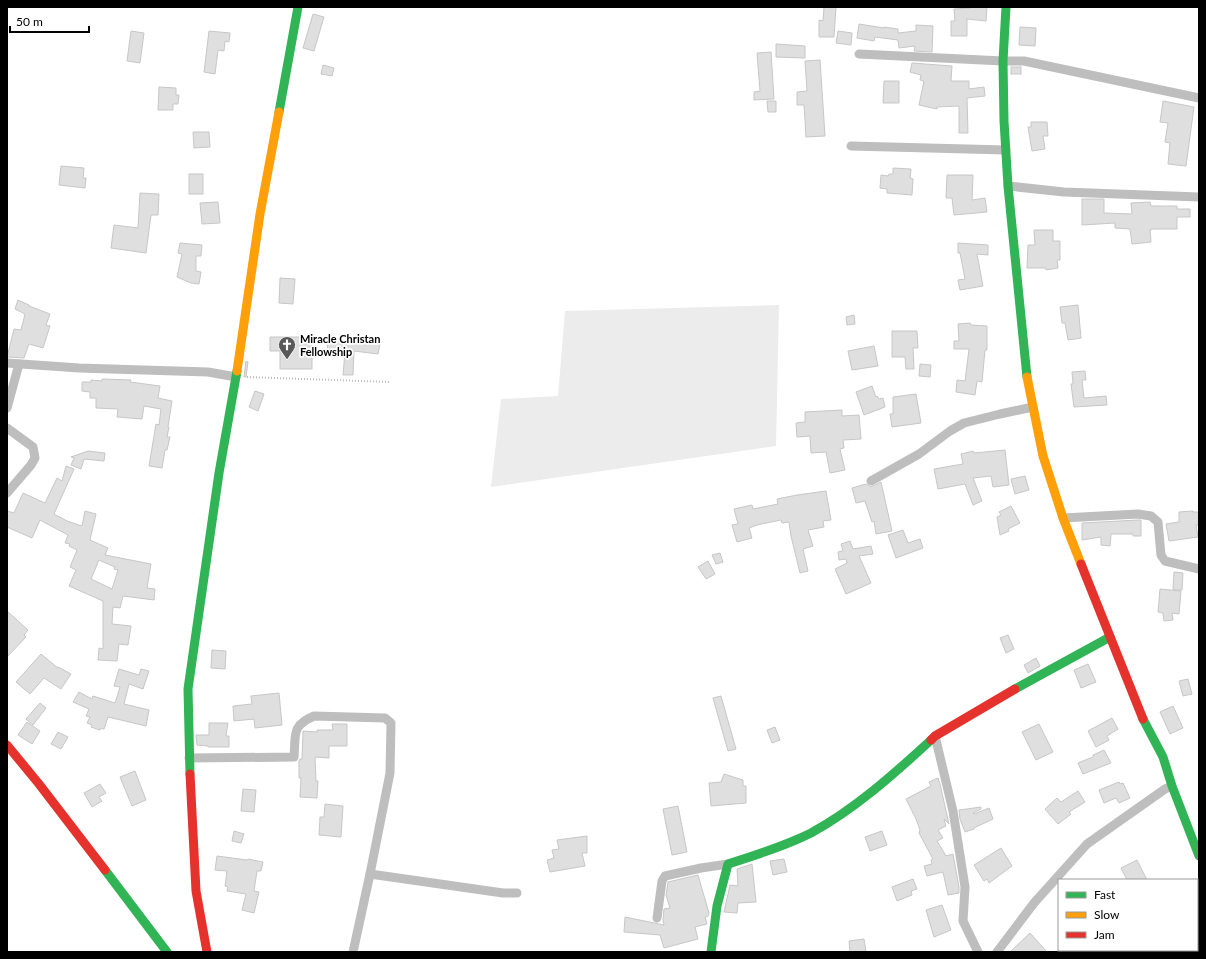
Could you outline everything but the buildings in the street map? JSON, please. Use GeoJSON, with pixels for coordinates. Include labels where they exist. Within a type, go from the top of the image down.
{"type":"FeatureCollection","features":[{"type":"Feature","properties":{"kind":"street"},"geometry":{"type":"LineString","coordinates":[[207,952],[196,891],[188,689],[219,473],[236,377],[260,214],[298,7]]}},
{"type":"Feature","properties":{"kind":"street"},"geometry":{"type":"LineString","coordinates":[[1006,7],[1003,61],[1008,186],[1019,292],[1024,367],[1043,456],[1063,518],[1141,715],[1163,757],[1172,786],[1199,856]]}},
{"type":"Feature","properties":{"kind":"street"},"geometry":{"type":"LineString","coordinates":[[859,54],[1024,61],[1199,98]]}},
{"type":"Feature","properties":{"kind":"street"},"geometry":{"type":"LineString","coordinates":[[851,146],[1006,150]]}},
{"type":"Feature","properties":{"kind":"street"},"geometry":{"type":"LineString","coordinates":[[1008,186],[1064,192],[1199,197]]}},
{"type":"Feature","properties":{"kind":"street"},"geometry":{"type":"LineString","coordinates":[[7,364],[208,372],[236,377]]}},
{"type":"Feature","properties":{"kind":"street"},"geometry":{"type":"LineString","coordinates":[[7,408],[19,364]]}},
{"type":"Feature","properties":{"kind":"street"},"geometry":{"type":"LineString","coordinates":[[871,481],[919,454],[950,431],[964,423],[1033,407]]}},
{"type":"Feature","properties":{"kind":"street"},"geometry":{"type":"LineString","coordinates":[[7,428],[33,447],[35,458],[31,465],[7,493]]}},
{"type":"Feature","properties":{"kind":"street"},"geometry":{"type":"LineString","coordinates":[[1063,518],[1138,514],[1152,516],[1158,522],[1161,555],[1166,561],[1199,569]]}},
{"type":"Feature","properties":{"kind":"street"},"geometry":{"type":"LineString","coordinates":[[657,918],[662,881],[665,876],[728,864],[764,853],[810,833],[856,805],[906,763],[935,736],[1005,694],[1110,637]]}},
{"type":"Feature","properties":{"kind":"street"},"geometry":{"type":"LineString","coordinates":[[190,758],[294,757],[297,727],[303,720],[314,716],[385,718],[391,723],[390,773],[354,952]]}},
{"type":"Feature","properties":{"kind":"street"},"geometry":{"type":"LineString","coordinates":[[935,736],[953,811],[965,887],[963,921],[978,952]]}},
{"type":"Feature","properties":{"kind":"street"},"geometry":{"type":"LineString","coordinates":[[7,745],[40,784],[167,952]]}},
{"type":"Feature","properties":{"kind":"street"},"geometry":{"type":"LineString","coordinates":[[997,952],[1034,903],[1087,844],[1165,789],[1172,786]]}},
{"type":"Feature","properties":{"kind":"street"},"geometry":{"type":"LineString","coordinates":[[711,952],[717,906],[728,864]]}},
{"type":"Feature","properties":{"kind":"street"},"geometry":{"type":"LineString","coordinates":[[370,874],[503,893],[517,893]]}},
{"type":"Feature","properties":{"kind":"path"},"geometry":{"type":"LineString","coordinates":[[236,377],[390,382]]}},
{"type":"Feature","properties":{"kind":"shaded area"},"geometry":{"type":"Polygon","coordinates":[[[779,305],[776,446],[491,487],[501,399],[558,396],[565,311],[779,305]]]}},
{"type":"Feature","properties":{"kind":"traffic: fast"},"geometry":{"type":"LineString","coordinates":[[279,112],[298,7]]}},
{"type":"Feature","properties":{"kind":"traffic: fast"},"geometry":{"type":"LineString","coordinates":[[1006,7],[1003,61],[1004,121],[1008,186],[1027,377]]}},
{"type":"Feature","properties":{"kind":"traffic: fast"},"geometry":{"type":"LineString","coordinates":[[190,774],[188,689],[219,473],[237,371]]}},
{"type":"Feature","properties":{"kind":"traffic: fast"},"geometry":{"type":"LineString","coordinates":[[1015,689],[1110,637]]}},
{"type":"Feature","properties":{"kind":"traffic: fast"},"geometry":{"type":"LineString","coordinates":[[1143,719],[1163,757],[1172,786],[1199,856]]}},
{"type":"Feature","properties":{"kind":"traffic: fast"},"geometry":{"type":"LineString","coordinates":[[711,952],[717,906],[728,864],[791,842],[827,824],[874,790],[931,740]]}},
{"type":"Feature","properties":{"kind":"traffic: fast"},"geometry":{"type":"LineString","coordinates":[[105,870],[167,952]]}},
{"type":"Feature","properties":{"kind":"traffic: slow"},"geometry":{"type":"LineString","coordinates":[[237,371],[260,214],[279,112]]}},
{"type":"Feature","properties":{"kind":"traffic: slow"},"geometry":{"type":"LineString","coordinates":[[1027,377],[1043,456],[1063,518],[1081,564]]}},
{"type":"Feature","properties":{"kind":"traffic: jam"},"geometry":{"type":"LineString","coordinates":[[1081,564],[1143,719]]}},
{"type":"Feature","properties":{"kind":"traffic: jam"},"geometry":{"type":"LineString","coordinates":[[931,740],[935,736],[1015,689]]}},
{"type":"Feature","properties":{"kind":"traffic: jam"},"geometry":{"type":"LineString","coordinates":[[7,745],[105,870]]}},
{"type":"Feature","properties":{"kind":"traffic: jam"},"geometry":{"type":"LineString","coordinates":[[190,774],[196,891],[207,952]]}},
{"type":"Feature","properties":{"kind":"place","name":"Miracle Christan Fellowship"},"geometry":{"type":"Point","coordinates":[287,360]}}]}
